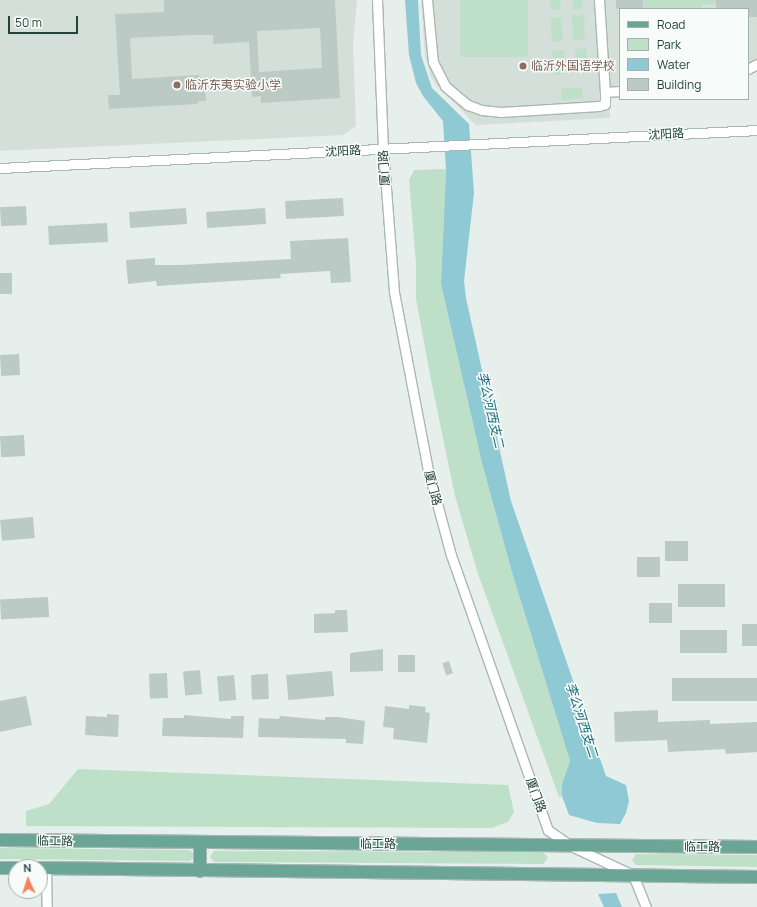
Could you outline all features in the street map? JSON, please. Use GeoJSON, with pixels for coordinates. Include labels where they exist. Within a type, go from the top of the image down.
{"type":"FeatureCollection","features":[{"type":"Feature","properties":{"kind":"main road","name":"临工路"},"geometry":{"type":"LineString","coordinates":[[0,840],[571,846],[757,845]]}},
{"type":"Feature","properties":{"kind":"main road"},"geometry":{"type":"LineString","coordinates":[[200,843],[200,871]]}},
{"type":"Feature","properties":{"kind":"main road"},"geometry":{"type":"LineString","coordinates":[[48,868],[757,877]]}},
{"type":"Feature","properties":{"kind":"street","name":"厦门路"},"geometry":{"type":"LineString","coordinates":[[377,0],[383,149],[394,292],[428,470],[445,534],[548,830],[571,846],[633,875]]}},
{"type":"Feature","properties":{"kind":"street"},"geometry":{"type":"LineString","coordinates":[[427,0],[433,62],[445,86],[468,105],[482,110],[501,112],[600,106],[605,104],[599,0]]}},
{"type":"Feature","properties":{"kind":"street"},"geometry":{"type":"LineString","coordinates":[[605,92],[619,91]]}},
{"type":"Feature","properties":{"kind":"street","name":"沈阳路"},"geometry":{"type":"LineString","coordinates":[[0,168],[757,130]]}},
{"type":"Feature","properties":{"kind":"street"},"geometry":{"type":"LineString","coordinates":[[633,875],[646,907]]}},
{"type":"Feature","properties":{"kind":"shaded area","name":"临沂东夷实验小学"},"geometry":{"type":"Polygon","coordinates":[[[0,0],[357,0],[353,44],[356,126],[343,135],[0,151],[0,0]]]}},
{"type":"Feature","properties":{"kind":"shaded area","name":"临沂外国语学校"},"geometry":{"type":"Polygon","coordinates":[[[421,0],[757,0],[757,69],[749,73],[749,8],[619,8],[619,96],[609,97],[610,118],[476,125],[436,85],[431,77],[425,56],[421,0]]]}},
{"type":"Feature","properties":{"kind":"green space"},"geometry":{"type":"Polygon","coordinates":[[[553,-1],[557,-1],[561,4],[559,8],[555,10],[551,8],[549,4],[553,-1]]]}},
{"type":"Feature","properties":{"kind":"green space"},"geometry":{"type":"Polygon","coordinates":[[[575,-1],[579,-1],[581,0],[581,8],[575,9],[572,6],[572,2],[575,-1]]]}},
{"type":"Feature","properties":{"kind":"green space"},"geometry":{"type":"Polygon","coordinates":[[[460,0],[528,0],[528,57],[460,57],[460,0]]]}},
{"type":"Feature","properties":{"kind":"green space"},"geometry":{"type":"Polygon","coordinates":[[[643,0],[716,0],[716,4],[702,5],[702,8],[644,8],[643,0]]]}},
{"type":"Feature","properties":{"kind":"green space"},"geometry":{"type":"Polygon","coordinates":[[[572,15],[584,15],[585,40],[573,40],[572,15]]]}},
{"type":"Feature","properties":{"kind":"green space"},"geometry":{"type":"Polygon","coordinates":[[[561,17],[563,41],[552,42],[550,18],[561,17]]]}},
{"type":"Feature","properties":{"kind":"green space"},"geometry":{"type":"Polygon","coordinates":[[[586,48],[588,73],[577,74],[575,49],[586,48]]]}},
{"type":"Feature","properties":{"kind":"green space"},"geometry":{"type":"Polygon","coordinates":[[[552,50],[564,50],[565,74],[553,74],[552,50]]]}},
{"type":"Feature","properties":{"kind":"green space"},"geometry":{"type":"Polygon","coordinates":[[[582,87],[583,98],[562,100],[561,89],[582,87]]]}},
{"type":"Feature","properties":{"kind":"green space"},"geometry":{"type":"Polygon","coordinates":[[[446,169],[441,284],[482,463],[511,569],[570,761],[562,784],[562,796],[559,797],[478,574],[455,496],[416,299],[416,263],[409,180],[414,170],[446,169]]]}},
{"type":"Feature","properties":{"kind":"green space"},"geometry":{"type":"Polygon","coordinates":[[[78,769],[508,785],[514,812],[508,822],[492,828],[26,826],[26,811],[49,804],[78,769]]]}},
{"type":"Feature","properties":{"kind":"green space"},"geometry":{"type":"Polygon","coordinates":[[[0,848],[190,850],[195,856],[190,861],[0,859],[0,848]]]}},
{"type":"Feature","properties":{"kind":"green space"},"geometry":{"type":"Polygon","coordinates":[[[214,851],[543,852],[548,858],[543,864],[214,862],[210,857],[214,851]]]}},
{"type":"Feature","properties":{"kind":"green space"},"geometry":{"type":"Polygon","coordinates":[[[636,854],[757,855],[757,867],[636,865],[632,860],[636,854]]]}},
{"type":"Feature","properties":{"kind":"water","name":"李公河西支二"},"geometry":{"type":"Polygon","coordinates":[[[405,0],[418,0],[421,55],[432,88],[469,124],[474,193],[464,281],[466,298],[511,501],[606,776],[626,785],[629,801],[626,813],[620,824],[597,823],[569,815],[562,796],[562,784],[570,761],[511,569],[482,463],[441,284],[446,169],[443,121],[423,96],[416,83],[409,55],[405,0]]]}},
{"type":"Feature","properties":{"kind":"water"},"geometry":{"type":"Polygon","coordinates":[[[616,893],[622,907],[604,907],[598,894],[616,893]]]}},
{"type":"Feature","properties":{"kind":"building"},"geometry":{"type":"Polygon","coordinates":[[[164,0],[335,0],[340,98],[261,103],[261,96],[252,97],[249,42],[213,44],[213,35],[191,35],[130,38],[132,79],[199,75],[200,88],[205,88],[206,101],[198,101],[198,104],[109,109],[108,95],[120,95],[115,14],[164,12],[164,0]],[[320,28],[257,31],[259,72],[322,68],[320,28]]]}},
{"type":"Feature","properties":{"kind":"building"},"geometry":{"type":"Polygon","coordinates":[[[616,0],[643,0],[643,8],[616,9],[616,0]]]}},
{"type":"Feature","properties":{"kind":"building"},"geometry":{"type":"Polygon","coordinates":[[[716,0],[757,0],[757,17],[749,17],[749,8],[716,8],[716,0]]]}},
{"type":"Feature","properties":{"kind":"building"},"geometry":{"type":"Polygon","coordinates":[[[343,198],[344,216],[286,219],[285,201],[343,198]]]}},
{"type":"Feature","properties":{"kind":"building"},"geometry":{"type":"Polygon","coordinates":[[[26,206],[27,225],[1,226],[0,207],[26,206]]]}},
{"type":"Feature","properties":{"kind":"building"},"geometry":{"type":"Polygon","coordinates":[[[186,208],[187,224],[130,228],[129,212],[186,208]]]}},
{"type":"Feature","properties":{"kind":"building"},"geometry":{"type":"Polygon","coordinates":[[[265,208],[266,224],[207,228],[206,212],[265,208]]]}},
{"type":"Feature","properties":{"kind":"building"},"geometry":{"type":"Polygon","coordinates":[[[107,223],[108,242],[49,245],[48,226],[107,223]]]}},
{"type":"Feature","properties":{"kind":"building"},"geometry":{"type":"Polygon","coordinates":[[[348,238],[351,282],[331,283],[330,271],[280,274],[281,278],[157,286],[156,281],[128,284],[126,260],[155,258],[155,265],[181,265],[291,259],[290,241],[348,238]]]}},
{"type":"Feature","properties":{"kind":"building"},"geometry":{"type":"Polygon","coordinates":[[[0,273],[12,273],[12,294],[0,294],[0,273]]]}},
{"type":"Feature","properties":{"kind":"building"},"geometry":{"type":"Polygon","coordinates":[[[19,354],[20,375],[1,376],[0,355],[19,354]]]}},
{"type":"Feature","properties":{"kind":"building"},"geometry":{"type":"Polygon","coordinates":[[[24,435],[25,456],[1,457],[0,436],[24,435]]]}},
{"type":"Feature","properties":{"kind":"building"},"geometry":{"type":"Polygon","coordinates":[[[33,517],[35,538],[2,541],[0,520],[33,517]]]}},
{"type":"Feature","properties":{"kind":"building"},"geometry":{"type":"Polygon","coordinates":[[[665,541],[688,541],[688,561],[665,561],[665,541]]]}},
{"type":"Feature","properties":{"kind":"building"},"geometry":{"type":"Polygon","coordinates":[[[637,557],[660,557],[660,577],[637,577],[637,557]]]}},
{"type":"Feature","properties":{"kind":"building"},"geometry":{"type":"Polygon","coordinates":[[[678,584],[725,584],[725,607],[678,607],[678,584]]]}},
{"type":"Feature","properties":{"kind":"building"},"geometry":{"type":"Polygon","coordinates":[[[48,597],[49,617],[1,619],[0,600],[48,597]]]}},
{"type":"Feature","properties":{"kind":"building"},"geometry":{"type":"Polygon","coordinates":[[[649,603],[672,603],[672,623],[649,623],[649,603]]]}},
{"type":"Feature","properties":{"kind":"building"},"geometry":{"type":"Polygon","coordinates":[[[335,610],[347,610],[348,632],[314,633],[314,614],[335,613],[335,610]]]}},
{"type":"Feature","properties":{"kind":"building"},"geometry":{"type":"Polygon","coordinates":[[[742,624],[757,624],[757,646],[742,646],[742,624]]]}},
{"type":"Feature","properties":{"kind":"building"},"geometry":{"type":"Polygon","coordinates":[[[680,630],[727,630],[727,653],[680,653],[680,630]]]}},
{"type":"Feature","properties":{"kind":"building"},"geometry":{"type":"Polygon","coordinates":[[[383,649],[383,671],[350,672],[350,653],[383,649]]]}},
{"type":"Feature","properties":{"kind":"building"},"geometry":{"type":"Polygon","coordinates":[[[398,655],[415,655],[415,672],[398,672],[398,655]]]}},
{"type":"Feature","properties":{"kind":"building"},"geometry":{"type":"Polygon","coordinates":[[[449,661],[453,673],[446,676],[442,663],[449,661]]]}},
{"type":"Feature","properties":{"kind":"building"},"geometry":{"type":"Polygon","coordinates":[[[200,670],[202,694],[185,695],[183,671],[200,670]]]}},
{"type":"Feature","properties":{"kind":"building"},"geometry":{"type":"Polygon","coordinates":[[[332,671],[334,696],[288,700],[286,675],[332,671]]]}},
{"type":"Feature","properties":{"kind":"building"},"geometry":{"type":"Polygon","coordinates":[[[167,673],[168,698],[150,699],[149,674],[167,673]]]}},
{"type":"Feature","properties":{"kind":"building"},"geometry":{"type":"Polygon","coordinates":[[[268,674],[269,699],[252,700],[251,675],[268,674]]]}},
{"type":"Feature","properties":{"kind":"building"},"geometry":{"type":"Polygon","coordinates":[[[234,675],[236,700],[219,701],[217,676],[234,675]]]}},
{"type":"Feature","properties":{"kind":"building"},"geometry":{"type":"Polygon","coordinates":[[[672,678],[757,678],[757,701],[672,701],[672,678]]]}},
{"type":"Feature","properties":{"kind":"building"},"geometry":{"type":"Polygon","coordinates":[[[26,696],[32,725],[0,732],[0,701],[26,696]]]}},
{"type":"Feature","properties":{"kind":"building"},"geometry":{"type":"Polygon","coordinates":[[[409,705],[426,707],[425,712],[430,713],[427,743],[393,739],[394,728],[383,727],[385,706],[409,709],[409,705]]]}},
{"type":"Feature","properties":{"kind":"building"},"geometry":{"type":"Polygon","coordinates":[[[658,710],[658,722],[710,720],[710,724],[757,722],[757,752],[726,754],[725,749],[668,752],[667,740],[615,742],[614,712],[658,710]]]}},
{"type":"Feature","properties":{"kind":"building"},"geometry":{"type":"Polygon","coordinates":[[[107,714],[119,715],[118,737],[85,735],[86,716],[107,717],[107,714]]]}},
{"type":"Feature","properties":{"kind":"building"},"geometry":{"type":"Polygon","coordinates":[[[184,715],[231,719],[231,716],[244,716],[243,738],[162,736],[163,718],[184,718],[184,715]]]}},
{"type":"Feature","properties":{"kind":"building"},"geometry":{"type":"Polygon","coordinates":[[[280,716],[325,720],[325,717],[338,717],[365,721],[363,744],[346,743],[346,739],[258,737],[259,718],[279,719],[280,716]]]}},
{"type":"Feature","properties":{"kind":"place","name":"临沂外国语学校"},"geometry":{"type":"Point","coordinates":[523,66]}},
{"type":"Feature","properties":{"kind":"place","name":"临沂东夷实验小学"},"geometry":{"type":"Point","coordinates":[177,85]}}]}
